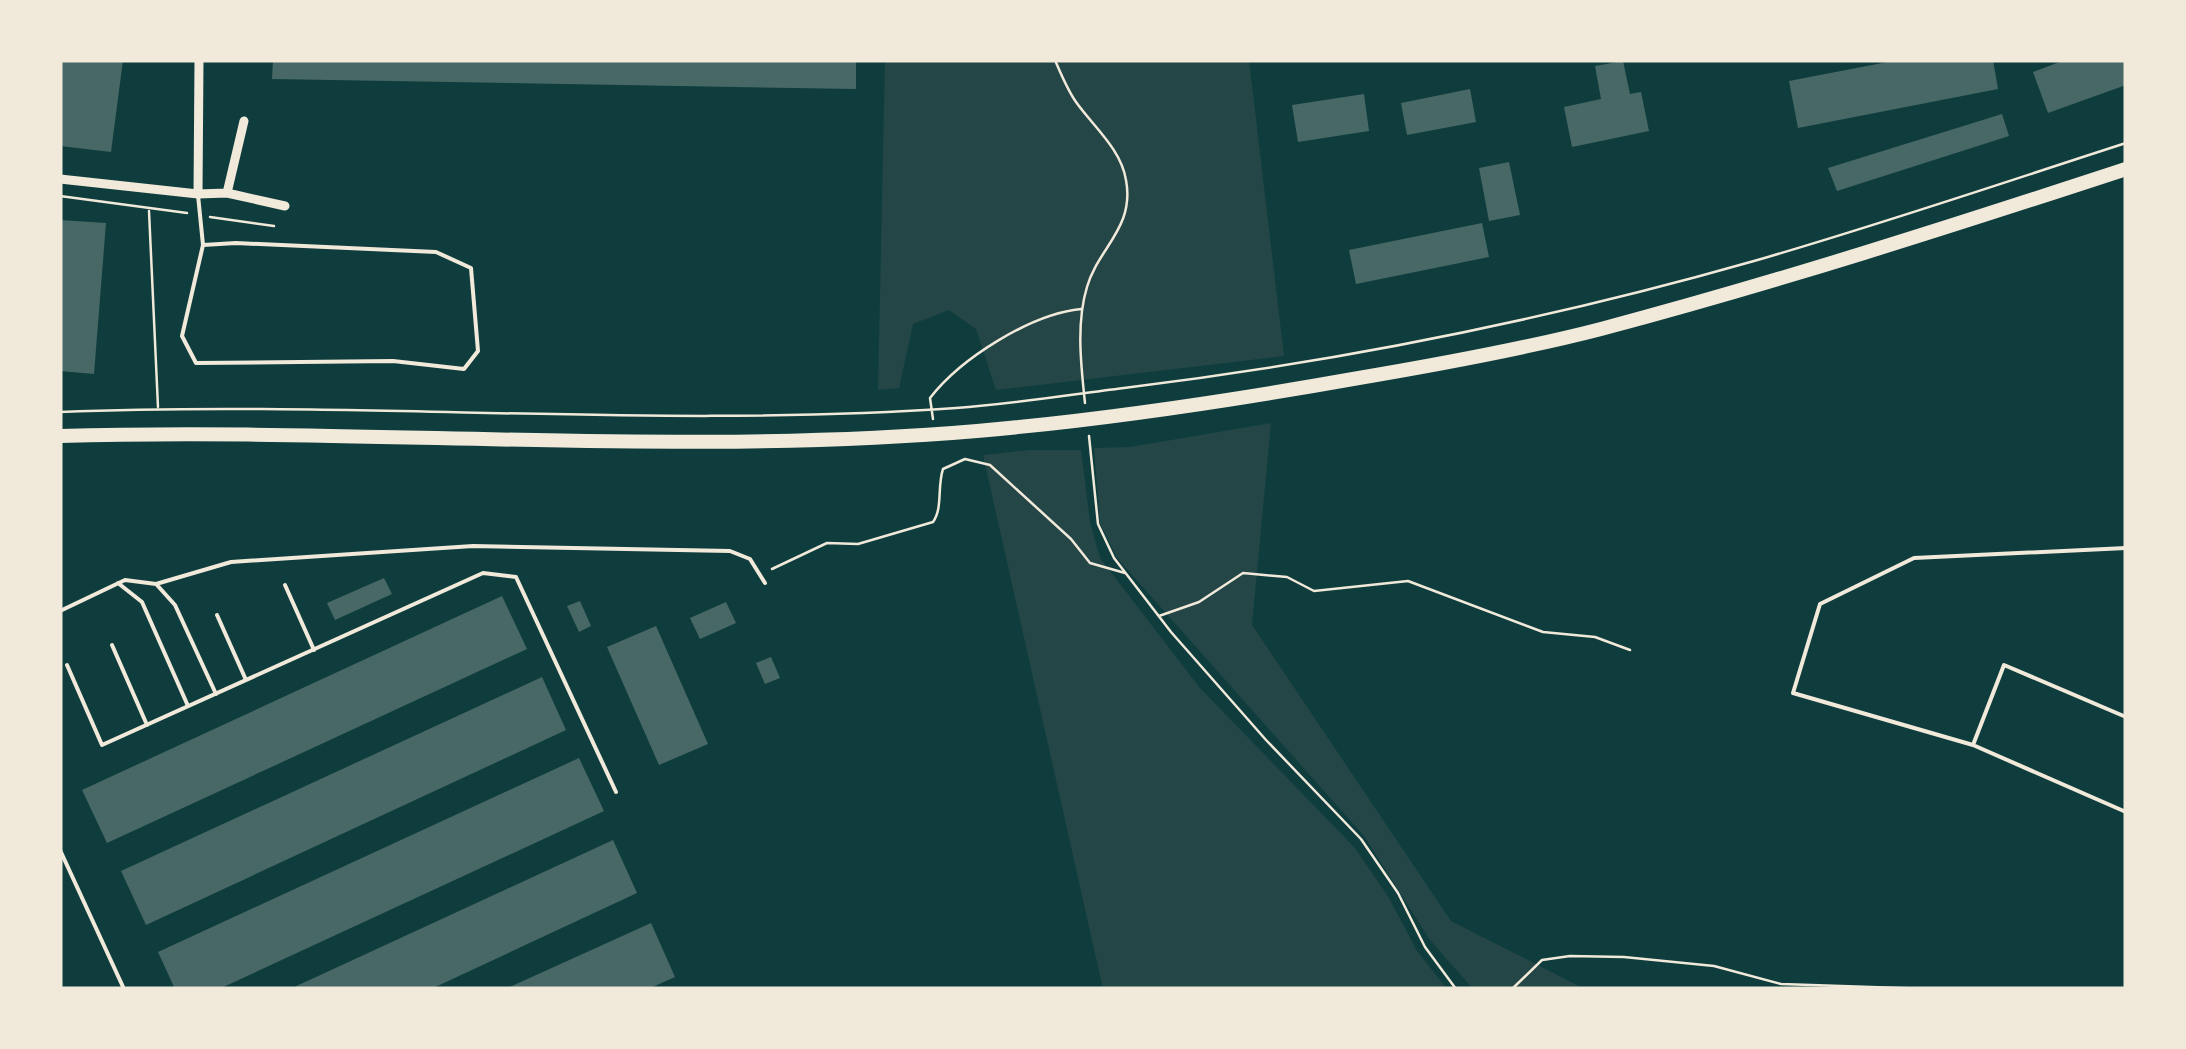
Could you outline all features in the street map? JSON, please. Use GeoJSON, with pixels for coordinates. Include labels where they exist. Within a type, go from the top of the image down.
{"type":"FeatureCollection","features":[{"type":"Feature","properties":{"kind":"main road"},"geometry":{"type":"LineString","coordinates":[[60,436],[624,440],[934,434],[1133,414],[1448,362],[1598,330],[1816,268],[2126,169]]}},
{"type":"Feature","properties":{"kind":"street"},"geometry":{"type":"LineString","coordinates":[[198,60],[198,194]]}},
{"type":"Feature","properties":{"kind":"street"},"geometry":{"type":"LineString","coordinates":[[227,192],[244,121]]}},
{"type":"Feature","properties":{"kind":"street"},"geometry":{"type":"LineString","coordinates":[[60,179],[198,194],[227,192],[285,206]]}},
{"type":"Feature","properties":{"kind":"lane"},"geometry":{"type":"LineString","coordinates":[[198,194],[203,245],[182,336],[196,362],[393,361],[464,369],[478,350],[471,268],[436,252],[203,245]]}},
{"type":"Feature","properties":{"kind":"lane"},"geometry":{"type":"LineString","coordinates":[[60,611],[125,580],[156,584],[230,562],[473,546],[730,551],[750,560],[765,583]]}},
{"type":"Feature","properties":{"kind":"lane"},"geometry":{"type":"LineString","coordinates":[[2126,548],[1914,558],[1820,604],[1792,693],[1973,744],[2126,812]]}},
{"type":"Feature","properties":{"kind":"lane"},"geometry":{"type":"LineString","coordinates":[[67,665],[102,746],[483,573],[516,578],[616,792]]}},
{"type":"Feature","properties":{"kind":"lane"},"geometry":{"type":"LineString","coordinates":[[118,583],[142,602],[188,706]]}},
{"type":"Feature","properties":{"kind":"lane"},"geometry":{"type":"LineString","coordinates":[[156,584],[183,619],[216,694]]}},
{"type":"Feature","properties":{"kind":"lane"},"geometry":{"type":"LineString","coordinates":[[285,584],[314,650]]}},
{"type":"Feature","properties":{"kind":"lane"},"geometry":{"type":"LineString","coordinates":[[218,614],[246,680]]}},
{"type":"Feature","properties":{"kind":"lane"},"geometry":{"type":"LineString","coordinates":[[112,646],[147,725]]}},
{"type":"Feature","properties":{"kind":"lane"},"geometry":{"type":"LineString","coordinates":[[1973,744],[2004,664],[2126,717]]}},
{"type":"Feature","properties":{"kind":"lane"},"geometry":{"type":"LineString","coordinates":[[60,850],[124,989]]}},
{"type":"Feature","properties":{"kind":"path"},"geometry":{"type":"LineString","coordinates":[[1054,60],[1075,100],[1108,142],[1126,180],[1124,224],[1087,283],[1082,309],[1081,365]]}},
{"type":"Feature","properties":{"kind":"path"},"geometry":{"type":"LineString","coordinates":[[60,412],[158,409],[714,416],[932,409],[1247,373],[1512,323],[1755,261],[2126,143]]}},
{"type":"Feature","properties":{"kind":"path"},"geometry":{"type":"LineString","coordinates":[[60,196],[274,226]]}},
{"type":"Feature","properties":{"kind":"path"},"geometry":{"type":"LineString","coordinates":[[149,208],[158,409]]}},
{"type":"Feature","properties":{"kind":"path"},"geometry":{"type":"LineString","coordinates":[[934,434],[930,398],[946,376],[1055,312],[1082,309]]}},
{"type":"Feature","properties":{"kind":"path"},"geometry":{"type":"LineString","coordinates":[[762,574],[827,544],[858,544],[933,522],[939,515],[938,484],[943,470],[965,459],[990,465],[1071,540],[1090,563],[1126,573]]}},
{"type":"Feature","properties":{"kind":"path"},"geometry":{"type":"LineString","coordinates":[[1094,480],[1098,524],[1114,558],[1158,616],[1266,740],[1362,839],[1398,893],[1425,947],[1456,989]]}},
{"type":"Feature","properties":{"kind":"path"},"geometry":{"type":"LineString","coordinates":[[1158,616],[1199,602],[1243,572],[1287,577],[1314,591],[1408,581],[1543,632],[1595,637],[1630,650]]}},
{"type":"Feature","properties":{"kind":"path"},"geometry":{"type":"LineString","coordinates":[[1512,989],[1542,960],[1570,956],[1714,966],[1780,984],[1931,989]]}},
{"type":"Feature","properties":{"kind":"shaded area"},"geometry":{"type":"Polygon","coordinates":[[[885,60],[1249,60],[1284,356],[996,390],[976,329],[949,310],[913,324],[899,388],[878,390],[885,60]]]}},
{"type":"Feature","properties":{"kind":"shaded area"},"geometry":{"type":"Polygon","coordinates":[[[1271,423],[1252,625],[1451,921],[1585,989],[1473,989],[1430,940],[1364,836],[1117,558],[1100,523],[1094,448],[1130,447],[1271,423]]]}},
{"type":"Feature","properties":{"kind":"shaded area"},"geometry":{"type":"Polygon","coordinates":[[[1081,450],[1090,522],[1100,558],[1200,688],[1355,848],[1389,898],[1417,951],[1447,989],[1103,989],[983,455],[1081,450]]]}},
{"type":"Feature","properties":{"kind":"building"},"geometry":{"type":"Polygon","coordinates":[[[60,60],[123,60],[111,152],[60,146],[60,60]]]}},
{"type":"Feature","properties":{"kind":"building"},"geometry":{"type":"Polygon","coordinates":[[[273,60],[856,60],[856,89],[272,79],[273,60]]]}},
{"type":"Feature","properties":{"kind":"building"},"geometry":{"type":"Polygon","coordinates":[[[1898,60],[1993,60],[1998,89],[1798,128],[1789,81],[1898,60]]]}},
{"type":"Feature","properties":{"kind":"building"},"geometry":{"type":"Polygon","coordinates":[[[2065,60],[2126,60],[2126,85],[2048,113],[2033,72],[2065,60]]]}},
{"type":"Feature","properties":{"kind":"building"},"geometry":{"type":"Polygon","coordinates":[[[1623,61],[1630,94],[1641,92],[1649,131],[1572,147],[1564,107],[1601,99],[1595,66],[1623,61]]]}},
{"type":"Feature","properties":{"kind":"building"},"geometry":{"type":"Polygon","coordinates":[[[1470,89],[1476,122],[1407,135],[1401,103],[1470,89]]]}},
{"type":"Feature","properties":{"kind":"building"},"geometry":{"type":"Polygon","coordinates":[[[1364,94],[1369,131],[1298,142],[1292,105],[1364,94]]]}},
{"type":"Feature","properties":{"kind":"building"},"geometry":{"type":"Polygon","coordinates":[[[2002,114],[2009,136],[1837,191],[1828,168],[2002,114]]]}},
{"type":"Feature","properties":{"kind":"building"},"geometry":{"type":"Polygon","coordinates":[[[1509,162],[1520,215],[1489,221],[1479,168],[1509,162]]]}},
{"type":"Feature","properties":{"kind":"building"},"geometry":{"type":"Polygon","coordinates":[[[60,220],[106,223],[94,374],[60,371],[60,220]]]}},
{"type":"Feature","properties":{"kind":"building"},"geometry":{"type":"Polygon","coordinates":[[[1482,223],[1489,257],[1356,284],[1349,250],[1482,223]]]}},
{"type":"Feature","properties":{"kind":"building"},"geometry":{"type":"Polygon","coordinates":[[[384,578],[392,594],[335,620],[327,603],[384,578]]]}},
{"type":"Feature","properties":{"kind":"building"},"geometry":{"type":"Polygon","coordinates":[[[502,596],[527,649],[107,843],[82,790],[502,596]]]}},
{"type":"Feature","properties":{"kind":"building"},"geometry":{"type":"Polygon","coordinates":[[[580,601],[591,626],[579,632],[567,606],[580,601]]]}},
{"type":"Feature","properties":{"kind":"building"},"geometry":{"type":"Polygon","coordinates":[[[726,602],[736,623],[700,639],[690,618],[726,602]]]}},
{"type":"Feature","properties":{"kind":"building"},"geometry":{"type":"Polygon","coordinates":[[[656,626],[708,744],[659,765],[607,647],[656,626]]]}},
{"type":"Feature","properties":{"kind":"building"},"geometry":{"type":"Polygon","coordinates":[[[771,657],[780,678],[765,684],[756,663],[771,657]]]}},
{"type":"Feature","properties":{"kind":"building"},"geometry":{"type":"Polygon","coordinates":[[[542,677],[566,730],[146,925],[121,871],[542,677]]]}},
{"type":"Feature","properties":{"kind":"building"},"geometry":{"type":"Polygon","coordinates":[[[579,758],[604,811],[219,989],[175,989],[158,952],[579,758]]]}},
{"type":"Feature","properties":{"kind":"building"},"geometry":{"type":"Polygon","coordinates":[[[613,840],[637,893],[431,989],[290,989],[613,840]]]}},
{"type":"Feature","properties":{"kind":"building"},"geometry":{"type":"Polygon","coordinates":[[[651,923],[675,977],[648,989],[505,989],[651,923]]]}}]}
